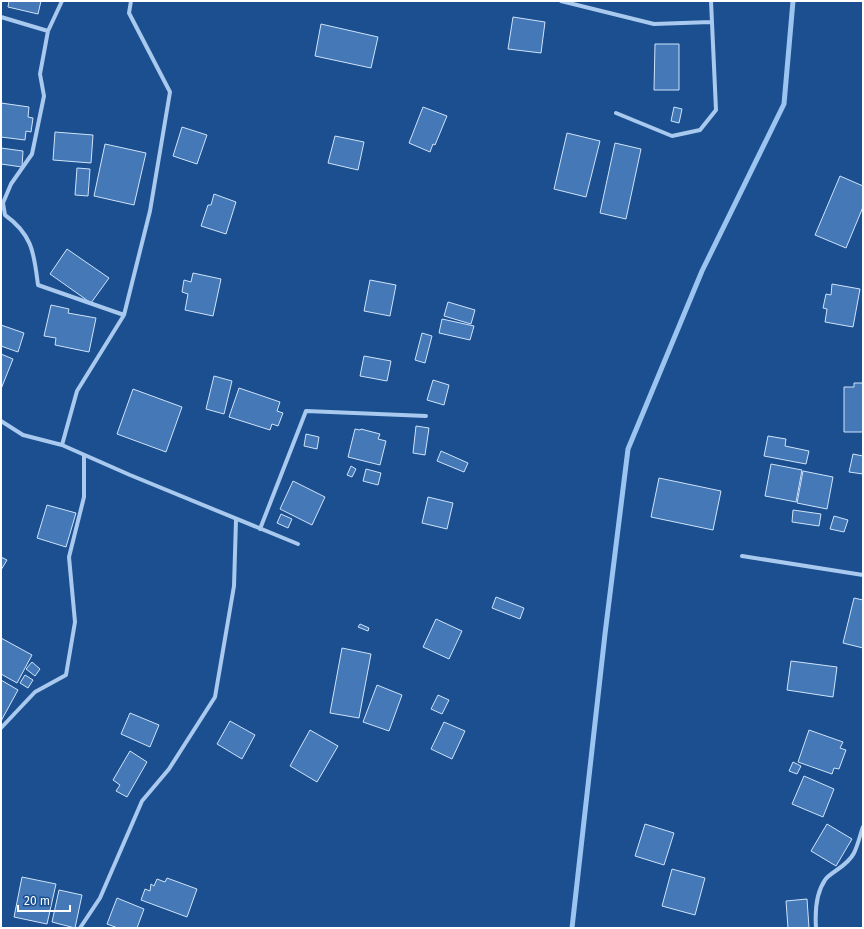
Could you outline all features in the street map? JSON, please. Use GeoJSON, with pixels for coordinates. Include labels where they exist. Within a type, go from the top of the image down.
{"type":"FeatureCollection","features":[{"type":"Feature","properties":{"kind":"street"},"geometry":{"type":"LineString","coordinates":[[62,1],[48,31],[40,74],[44,96],[32,154],[11,184],[2,202],[6,215],[19,225],[34,252],[38,285],[124,315]]}},
{"type":"Feature","properties":{"kind":"street"},"geometry":{"type":"LineString","coordinates":[[62,445],[77,391],[124,315],[150,211],[170,92],[129,13],[131,1]]}},
{"type":"Feature","properties":{"kind":"street"},"geometry":{"type":"LineString","coordinates":[[561,1],[654,24],[711,22]]}},
{"type":"Feature","properties":{"kind":"street"},"geometry":{"type":"LineString","coordinates":[[616,113],[672,136],[700,130],[716,110],[711,1]]}},
{"type":"Feature","properties":{"kind":"street"},"geometry":{"type":"LineString","coordinates":[[1,17],[48,31]]}},
{"type":"Feature","properties":{"kind":"street"},"geometry":{"type":"LineString","coordinates":[[260,529],[306,411],[426,416]]}},
{"type":"Feature","properties":{"kind":"street"},"geometry":{"type":"LineString","coordinates":[[1,421],[23,434],[62,445],[236,520],[298,544]]}},
{"type":"Feature","properties":{"kind":"street"},"geometry":{"type":"LineString","coordinates":[[1,728],[35,692],[66,675],[75,622],[69,557],[84,497],[84,455]]}},
{"type":"Feature","properties":{"kind":"street"},"geometry":{"type":"LineString","coordinates":[[80,928],[100,898],[142,801],[169,769],[215,698],[234,586],[236,520]]}},
{"type":"Feature","properties":{"kind":"street"},"geometry":{"type":"LineString","coordinates":[[742,556],[863,575]]}},
{"type":"Feature","properties":{"kind":"street"},"geometry":{"type":"LineString","coordinates":[[816,928],[815,916],[817,902],[825,879],[842,868],[854,854],[863,827]]}},
{"type":"Feature","properties":{"kind":"building"},"geometry":{"type":"Polygon","coordinates":[[[9,1],[41,1],[38,14],[8,7],[9,1]]]}},
{"type":"Feature","properties":{"kind":"building"},"geometry":{"type":"Polygon","coordinates":[[[513,17],[545,22],[541,53],[508,49],[513,17]]]}},
{"type":"Feature","properties":{"kind":"building"},"geometry":{"type":"Polygon","coordinates":[[[321,24],[378,37],[371,68],[315,56],[321,24]]]}},
{"type":"Feature","properties":{"kind":"building"},"geometry":{"type":"Polygon","coordinates":[[[655,44],[679,44],[679,90],[654,90],[655,44]]]}},
{"type":"Feature","properties":{"kind":"building"},"geometry":{"type":"Polygon","coordinates":[[[1,103],[29,107],[28,117],[33,118],[31,132],[26,131],[25,140],[1,137],[1,103]]]}},
{"type":"Feature","properties":{"kind":"building"},"geometry":{"type":"Polygon","coordinates":[[[423,107],[447,116],[435,145],[433,144],[430,152],[409,143],[423,107]]]}},
{"type":"Feature","properties":{"kind":"building"},"geometry":{"type":"Polygon","coordinates":[[[674,107],[682,109],[679,123],[671,121],[674,107]]]}},
{"type":"Feature","properties":{"kind":"building"},"geometry":{"type":"Polygon","coordinates":[[[182,127],[207,135],[197,164],[173,156],[182,127]]]}},
{"type":"Feature","properties":{"kind":"building"},"geometry":{"type":"Polygon","coordinates":[[[55,132],[93,135],[91,163],[53,160],[55,132]]]}},
{"type":"Feature","properties":{"kind":"building"},"geometry":{"type":"Polygon","coordinates":[[[567,133],[600,141],[586,197],[554,189],[567,133]]]}},
{"type":"Feature","properties":{"kind":"building"},"geometry":{"type":"Polygon","coordinates":[[[335,136],[364,142],[358,170],[328,163],[335,136]]]}},
{"type":"Feature","properties":{"kind":"building"},"geometry":{"type":"Polygon","coordinates":[[[615,143],[641,149],[626,219],[600,213],[615,143]]]}},
{"type":"Feature","properties":{"kind":"building"},"geometry":{"type":"Polygon","coordinates":[[[105,144],[146,153],[134,205],[94,196],[105,144]]]}},
{"type":"Feature","properties":{"kind":"building"},"geometry":{"type":"Polygon","coordinates":[[[1,148],[23,151],[22,167],[1,164],[1,148]]]}},
{"type":"Feature","properties":{"kind":"building"},"geometry":{"type":"Polygon","coordinates":[[[77,168],[90,169],[88,196],[75,195],[77,168]]]}},
{"type":"Feature","properties":{"kind":"building"},"geometry":{"type":"Polygon","coordinates":[[[840,176],[863,186],[863,207],[846,248],[815,235],[840,176]]]}},
{"type":"Feature","properties":{"kind":"building"},"geometry":{"type":"Polygon","coordinates":[[[214,194],[236,202],[226,234],[201,226],[208,205],[211,205],[214,194]]]}},
{"type":"Feature","properties":{"kind":"building"},"geometry":{"type":"Polygon","coordinates":[[[67,249],[109,278],[91,303],[50,274],[67,249]]]}},
{"type":"Feature","properties":{"kind":"building"},"geometry":{"type":"Polygon","coordinates":[[[193,273],[221,279],[213,316],[185,310],[188,294],[182,292],[184,280],[191,282],[193,273]]]}},
{"type":"Feature","properties":{"kind":"building"},"geometry":{"type":"Polygon","coordinates":[[[370,280],[396,285],[390,316],[364,311],[370,280]]]}},
{"type":"Feature","properties":{"kind":"building"},"geometry":{"type":"Polygon","coordinates":[[[832,284],[860,289],[853,327],[825,322],[827,309],[823,308],[826,294],[831,295],[832,284]]]}},
{"type":"Feature","properties":{"kind":"building"},"geometry":{"type":"Polygon","coordinates":[[[448,302],[475,310],[471,324],[444,316],[448,302]]]}},
{"type":"Feature","properties":{"kind":"building"},"geometry":{"type":"Polygon","coordinates":[[[51,305],[69,309],[68,313],[96,318],[89,352],[55,345],[56,338],[44,336],[51,305]]]}},
{"type":"Feature","properties":{"kind":"building"},"geometry":{"type":"Polygon","coordinates":[[[442,319],[474,326],[470,340],[439,333],[442,319]]]}},
{"type":"Feature","properties":{"kind":"building"},"geometry":{"type":"Polygon","coordinates":[[[1,325],[24,333],[18,352],[1,346],[1,325]]]}},
{"type":"Feature","properties":{"kind":"building"},"geometry":{"type":"Polygon","coordinates":[[[422,333],[432,336],[425,363],[415,360],[422,333]]]}},
{"type":"Feature","properties":{"kind":"building"},"geometry":{"type":"Polygon","coordinates":[[[1,354],[13,359],[1,389],[1,354]]]}},
{"type":"Feature","properties":{"kind":"building"},"geometry":{"type":"Polygon","coordinates":[[[364,356],[391,361],[387,381],[360,376],[364,356]]]}},
{"type":"Feature","properties":{"kind":"building"},"geometry":{"type":"Polygon","coordinates":[[[214,376],[232,381],[224,414],[206,409],[214,376]]]}},
{"type":"Feature","properties":{"kind":"building"},"geometry":{"type":"Polygon","coordinates":[[[433,380],[449,385],[444,405],[427,400],[433,380]]]}},
{"type":"Feature","properties":{"kind":"building"},"geometry":{"type":"Polygon","coordinates":[[[854,383],[863,383],[863,432],[844,432],[844,387],[854,387],[854,383]]]}},
{"type":"Feature","properties":{"kind":"building"},"geometry":{"type":"Polygon","coordinates":[[[239,388],[280,402],[277,411],[283,413],[278,426],[272,424],[270,430],[229,417],[239,388]]]}},
{"type":"Feature","properties":{"kind":"building"},"geometry":{"type":"Polygon","coordinates":[[[133,389],[182,407],[166,452],[117,434],[133,389]]]}},
{"type":"Feature","properties":{"kind":"building"},"geometry":{"type":"Polygon","coordinates":[[[416,426],[429,428],[425,455],[413,453],[416,426]]]}},
{"type":"Feature","properties":{"kind":"building"},"geometry":{"type":"Polygon","coordinates":[[[355,429],[380,434],[378,439],[386,441],[380,465],[348,457],[355,429]]]}},
{"type":"Feature","properties":{"kind":"building"},"geometry":{"type":"Polygon","coordinates":[[[306,434],[319,437],[317,449],[304,446],[306,434]]]}},
{"type":"Feature","properties":{"kind":"building"},"geometry":{"type":"Polygon","coordinates":[[[768,436],[786,439],[785,446],[809,451],[806,464],[764,456],[768,436]]]}},
{"type":"Feature","properties":{"kind":"building"},"geometry":{"type":"Polygon","coordinates":[[[441,451],[468,463],[464,472],[437,461],[441,451]]]}},
{"type":"Feature","properties":{"kind":"building"},"geometry":{"type":"Polygon","coordinates":[[[853,454],[863,456],[863,474],[849,472],[853,454]]]}},
{"type":"Feature","properties":{"kind":"building"},"geometry":{"type":"Polygon","coordinates":[[[771,464],[802,470],[796,502],[765,496],[771,464]]]}},
{"type":"Feature","properties":{"kind":"building"},"geometry":{"type":"Polygon","coordinates":[[[351,466],[356,469],[352,477],[347,475],[351,466]]]}},
{"type":"Feature","properties":{"kind":"building"},"geometry":{"type":"Polygon","coordinates":[[[366,469],[381,473],[378,485],[363,481],[366,469]]]}},
{"type":"Feature","properties":{"kind":"building"},"geometry":{"type":"Polygon","coordinates":[[[803,471],[833,477],[827,509],[797,503],[803,471]]]}},
{"type":"Feature","properties":{"kind":"building"},"geometry":{"type":"Polygon","coordinates":[[[659,478],[721,491],[713,530],[651,517],[659,478]]]}},
{"type":"Feature","properties":{"kind":"building"},"geometry":{"type":"Polygon","coordinates":[[[293,481],[325,497],[312,525],[280,509],[293,481]]]}},
{"type":"Feature","properties":{"kind":"building"},"geometry":{"type":"Polygon","coordinates":[[[428,497],[453,503],[447,529],[422,523],[428,497]]]}},
{"type":"Feature","properties":{"kind":"building"},"geometry":{"type":"Polygon","coordinates":[[[47,505],[76,513],[66,547],[37,538],[47,505]]]}},
{"type":"Feature","properties":{"kind":"building"},"geometry":{"type":"Polygon","coordinates":[[[793,510],[821,514],[819,526],[792,522],[793,510]]]}},
{"type":"Feature","properties":{"kind":"building"},"geometry":{"type":"Polygon","coordinates":[[[281,514],[292,519],[288,528],[277,523],[281,514]]]}},
{"type":"Feature","properties":{"kind":"building"},"geometry":{"type":"Polygon","coordinates":[[[834,516],[848,520],[844,532],[830,529],[834,516]]]}},
{"type":"Feature","properties":{"kind":"building"},"geometry":{"type":"Polygon","coordinates":[[[1,557],[7,560],[1,570],[1,557]]]}},
{"type":"Feature","properties":{"kind":"building"},"geometry":{"type":"Polygon","coordinates":[[[496,597],[524,608],[520,619],[492,608],[496,597]]]}},
{"type":"Feature","properties":{"kind":"building"},"geometry":{"type":"Polygon","coordinates":[[[854,598],[863,600],[863,648],[843,643],[854,598]]]}},
{"type":"Feature","properties":{"kind":"building"},"geometry":{"type":"Polygon","coordinates":[[[436,619],[462,631],[449,659],[423,647],[436,619]]]}},
{"type":"Feature","properties":{"kind":"building"},"geometry":{"type":"Polygon","coordinates":[[[360,624],[369,628],[368,631],[358,627],[360,624]]]}},
{"type":"Feature","properties":{"kind":"building"},"geometry":{"type":"Polygon","coordinates":[[[1,638],[32,655],[17,683],[1,674],[1,638]]]}},
{"type":"Feature","properties":{"kind":"building"},"geometry":{"type":"Polygon","coordinates":[[[342,648],[371,654],[359,718],[330,713],[342,648]]]}},
{"type":"Feature","properties":{"kind":"building"},"geometry":{"type":"Polygon","coordinates":[[[791,661],[837,667],[833,697],[787,690],[791,661]]]}},
{"type":"Feature","properties":{"kind":"building"},"geometry":{"type":"Polygon","coordinates":[[[32,662],[40,669],[35,676],[26,669],[32,662]]]}},
{"type":"Feature","properties":{"kind":"building"},"geometry":{"type":"Polygon","coordinates":[[[25,675],[33,680],[28,688],[20,683],[25,675]]]}},
{"type":"Feature","properties":{"kind":"building"},"geometry":{"type":"Polygon","coordinates":[[[1,680],[18,690],[1,721],[1,680]]]}},
{"type":"Feature","properties":{"kind":"building"},"geometry":{"type":"Polygon","coordinates":[[[377,685],[402,695],[389,731],[363,722],[377,685]]]}},
{"type":"Feature","properties":{"kind":"building"},"geometry":{"type":"Polygon","coordinates":[[[438,695],[449,700],[442,714],[431,709],[438,695]]]}},
{"type":"Feature","properties":{"kind":"building"},"geometry":{"type":"Polygon","coordinates":[[[130,713],[159,725],[150,747],[121,734],[130,713]]]}},
{"type":"Feature","properties":{"kind":"building"},"geometry":{"type":"Polygon","coordinates":[[[230,721],[255,735],[242,759],[217,744],[230,721]]]}},
{"type":"Feature","properties":{"kind":"building"},"geometry":{"type":"Polygon","coordinates":[[[444,722],[465,731],[452,759],[431,749],[444,722]]]}},
{"type":"Feature","properties":{"kind":"building"},"geometry":{"type":"Polygon","coordinates":[[[310,730],[338,746],[317,782],[290,766],[310,730]]]}},
{"type":"Feature","properties":{"kind":"building"},"geometry":{"type":"Polygon","coordinates":[[[809,730],[843,742],[840,748],[846,750],[839,769],[834,768],[832,774],[798,762],[809,730]]]}},
{"type":"Feature","properties":{"kind":"building"},"geometry":{"type":"Polygon","coordinates":[[[130,751],[147,762],[127,797],[116,791],[120,785],[113,780],[130,751]]]}},
{"type":"Feature","properties":{"kind":"building"},"geometry":{"type":"Polygon","coordinates":[[[793,762],[801,766],[797,774],[789,771],[793,762]]]}},
{"type":"Feature","properties":{"kind":"building"},"geometry":{"type":"Polygon","coordinates":[[[804,776],[834,789],[823,817],[792,804],[804,776]]]}},
{"type":"Feature","properties":{"kind":"building"},"geometry":{"type":"Polygon","coordinates":[[[645,824],[674,833],[664,865],[635,856],[645,824]]]}},
{"type":"Feature","properties":{"kind":"building"},"geometry":{"type":"Polygon","coordinates":[[[827,824],[852,839],[836,866],[811,851],[827,824]]]}},
{"type":"Feature","properties":{"kind":"building"},"geometry":{"type":"Polygon","coordinates":[[[672,869],[705,878],[695,915],[662,906],[672,869]]]}},
{"type":"Feature","properties":{"kind":"building"},"geometry":{"type":"Polygon","coordinates":[[[22,877],[56,884],[47,924],[14,917],[22,877]]]}},
{"type":"Feature","properties":{"kind":"building"},"geometry":{"type":"Polygon","coordinates":[[[167,878],[197,889],[187,917],[141,900],[145,889],[150,891],[151,884],[154,886],[157,879],[165,882],[167,878]]]}},
{"type":"Feature","properties":{"kind":"building"},"geometry":{"type":"Polygon","coordinates":[[[59,890],[82,895],[75,928],[52,922],[59,890]]]}},
{"type":"Feature","properties":{"kind":"building"},"geometry":{"type":"Polygon","coordinates":[[[117,898],[144,909],[137,928],[118,928],[107,924],[117,898]]]}},
{"type":"Feature","properties":{"kind":"building"},"geometry":{"type":"Polygon","coordinates":[[[807,899],[809,928],[788,928],[786,901],[807,899]]]}},
{"type":"Feature","properties":{"kind":"waterway"},"geometry":{"type":"LineString","coordinates":[[572,928],[605,634],[628,449],[702,271],[784,104],[793,1]]}}]}
